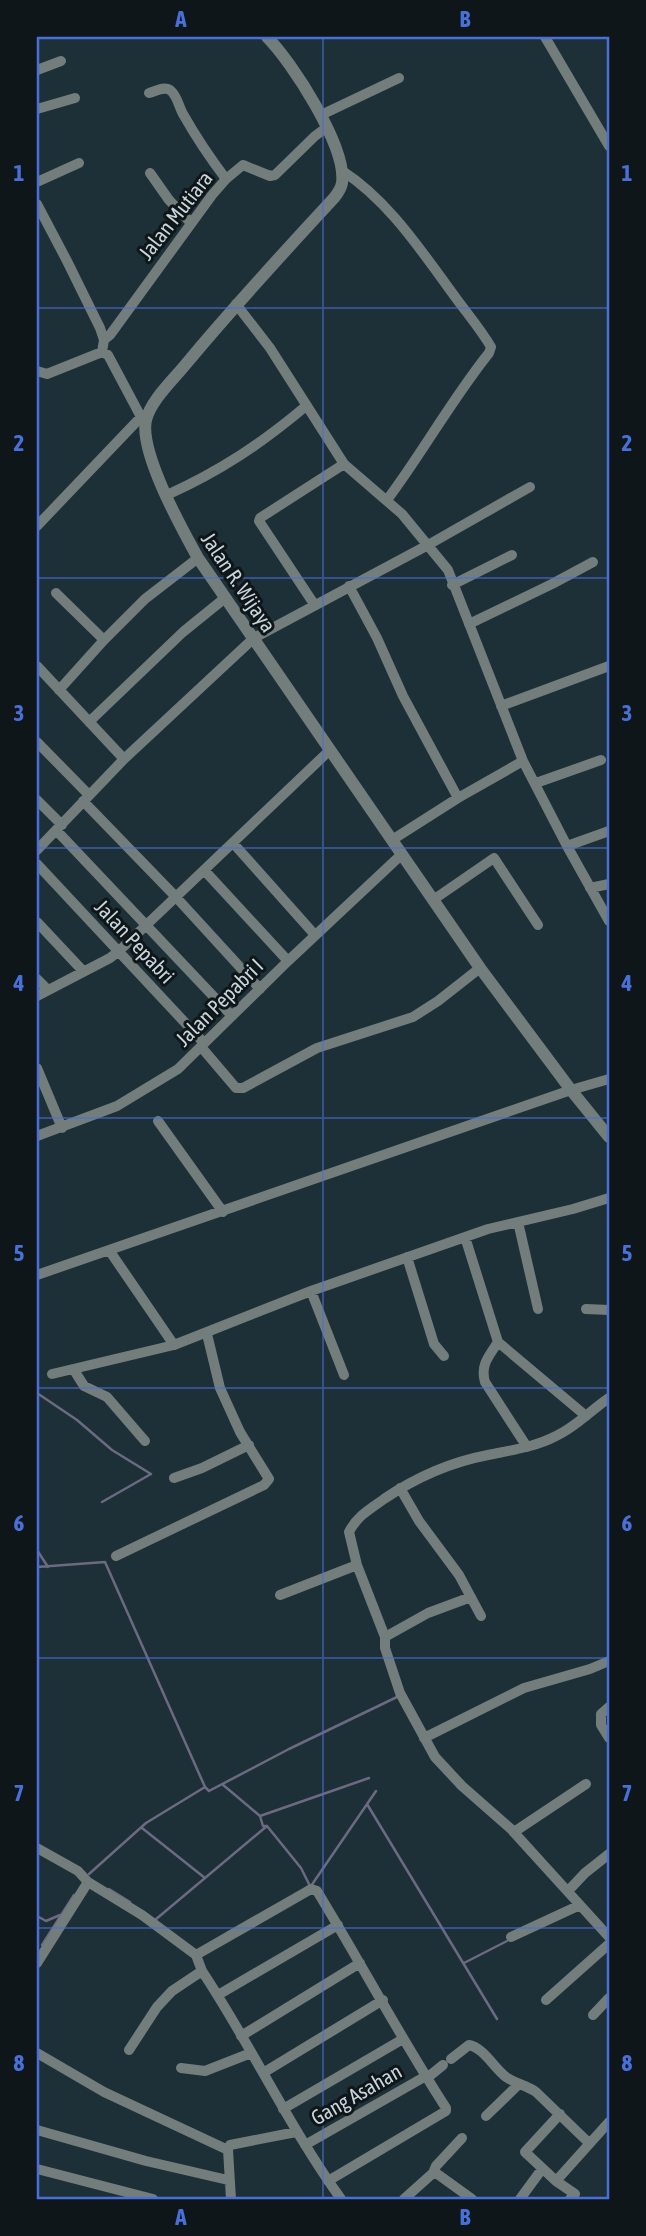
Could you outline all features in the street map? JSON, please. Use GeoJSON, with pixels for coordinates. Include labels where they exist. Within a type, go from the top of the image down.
{"type":"FeatureCollection","features":[{"type":"Feature","properties":{"kind":"street"},"geometry":{"type":"LineString","coordinates":[[37,526],[144,418],[236,304],[334,198],[342,183],[339,158],[323,122],[280,49],[267,37]]}},
{"type":"Feature","properties":{"kind":"street"},"geometry":{"type":"LineString","coordinates":[[545,37],[609,146]]}},
{"type":"Feature","properties":{"kind":"street"},"geometry":{"type":"LineString","coordinates":[[37,70],[61,61]]}},
{"type":"Feature","properties":{"kind":"street"},"geometry":{"type":"LineString","coordinates":[[323,122],[399,78]]}},
{"type":"Feature","properties":{"kind":"street"},"geometry":{"type":"LineString","coordinates":[[149,93],[169,89],[173,93],[204,150],[226,179]]}},
{"type":"Feature","properties":{"kind":"street"},"geometry":{"type":"LineString","coordinates":[[37,109],[75,98]]}},
{"type":"Feature","properties":{"kind":"street","name":"Jalan Mutiara"},"geometry":{"type":"LineString","coordinates":[[104,340],[226,179],[243,165],[270,176],[275,175],[323,122]]}},
{"type":"Feature","properties":{"kind":"street"},"geometry":{"type":"LineString","coordinates":[[37,182],[79,163]]}},
{"type":"Feature","properties":{"kind":"street"},"geometry":{"type":"LineString","coordinates":[[341,170],[359,181],[381,202],[436,270],[489,344],[489,353],[467,380],[387,500]]}},
{"type":"Feature","properties":{"kind":"street"},"geometry":{"type":"LineString","coordinates":[[150,173],[169,200],[191,223]]}},
{"type":"Feature","properties":{"kind":"street"},"geometry":{"type":"LineString","coordinates":[[37,204],[104,340],[102,352]]}},
{"type":"Feature","properties":{"kind":"street"},"geometry":{"type":"LineString","coordinates":[[236,304],[270,348],[344,464],[387,500],[448,570],[523,761],[609,921]]}},
{"type":"Feature","properties":{"kind":"street"},"geometry":{"type":"LineString","coordinates":[[37,384],[42,372],[102,352],[108,355],[144,418]]}},
{"type":"Feature","properties":{"kind":"street"},"geometry":{"type":"LineString","coordinates":[[167,495],[245,454],[306,406]]}},
{"type":"Feature","properties":{"kind":"street","name":"Jalan R. Wijaya"},"geometry":{"type":"LineString","coordinates":[[144,418],[153,463],[198,558],[480,968],[609,1137]]}},
{"type":"Feature","properties":{"kind":"street"},"geometry":{"type":"LineString","coordinates":[[314,604],[259,521],[344,464]]}},
{"type":"Feature","properties":{"kind":"street"},"geometry":{"type":"LineString","coordinates":[[37,849],[124,759],[254,638],[530,487]]}},
{"type":"Feature","properties":{"kind":"street"},"geometry":{"type":"LineString","coordinates":[[452,585],[512,555]]}},
{"type":"Feature","properties":{"kind":"street"},"geometry":{"type":"LineString","coordinates":[[59,690],[145,599],[198,558]]}},
{"type":"Feature","properties":{"kind":"street"},"geometry":{"type":"LineString","coordinates":[[469,624],[593,562]]}},
{"type":"Feature","properties":{"kind":"street"},"geometry":{"type":"LineString","coordinates":[[349,586],[377,638],[403,696],[458,798]]}},
{"type":"Feature","properties":{"kind":"street"},"geometry":{"type":"LineString","coordinates":[[56,593],[104,640]]}},
{"type":"Feature","properties":{"kind":"street"},"geometry":{"type":"LineString","coordinates":[[89,722],[183,632],[225,598]]}},
{"type":"Feature","properties":{"kind":"street"},"geometry":{"type":"LineString","coordinates":[[37,666],[124,759]]}},
{"type":"Feature","properties":{"kind":"street"},"geometry":{"type":"LineString","coordinates":[[501,706],[609,666]]}},
{"type":"Feature","properties":{"kind":"street"},"geometry":{"type":"LineString","coordinates":[[37,742],[260,989]]}},
{"type":"Feature","properties":{"kind":"street"},"geometry":{"type":"LineString","coordinates":[[37,979],[42,993],[119,951],[330,750]]}},
{"type":"Feature","properties":{"kind":"street"},"geometry":{"type":"LineString","coordinates":[[536,783],[601,760]]}},
{"type":"Feature","properties":{"kind":"street"},"geometry":{"type":"LineString","coordinates":[[392,840],[523,761]]}},
{"type":"Feature","properties":{"kind":"street"},"geometry":{"type":"LineString","coordinates":[[37,800],[145,925],[232,1016]]}},
{"type":"Feature","properties":{"kind":"street"},"geometry":{"type":"LineString","coordinates":[[567,846],[609,831]]}},
{"type":"Feature","properties":{"kind":"street"},"geometry":{"type":"LineString","coordinates":[[233,843],[315,935]]}},
{"type":"Feature","properties":{"kind":"street","name":"Jalan Pepabri I"},"geometry":{"type":"LineString","coordinates":[[37,1136],[117,1106],[178,1069],[401,855]]}},
{"type":"Feature","properties":{"kind":"street"},"geometry":{"type":"LineString","coordinates":[[433,900],[495,858],[538,925]]}},
{"type":"Feature","properties":{"kind":"street","name":"Jalan Pepabri"},"geometry":{"type":"LineString","coordinates":[[37,864],[119,951],[203,1046],[236,1088],[243,1088],[317,1048],[413,1017],[480,968]]}},
{"type":"Feature","properties":{"kind":"street"},"geometry":{"type":"LineString","coordinates":[[204,870],[288,961]]}},
{"type":"Feature","properties":{"kind":"street"},"geometry":{"type":"LineString","coordinates":[[590,888],[609,884]]}},
{"type":"Feature","properties":{"kind":"street"},"geometry":{"type":"LineString","coordinates":[[37,922],[83,971]]}},
{"type":"Feature","properties":{"kind":"street"},"geometry":{"type":"LineString","coordinates":[[37,1068],[62,1128]]}},
{"type":"Feature","properties":{"kind":"street"},"geometry":{"type":"LineString","coordinates":[[37,1275],[609,1079]]}},
{"type":"Feature","properties":{"kind":"street"},"geometry":{"type":"LineString","coordinates":[[158,1121],[223,1212]]}},
{"type":"Feature","properties":{"kind":"street"},"geometry":{"type":"LineString","coordinates":[[52,1374],[174,1345],[311,1291],[466,1237],[609,1198]]}},
{"type":"Feature","properties":{"kind":"street"},"geometry":{"type":"LineString","coordinates":[[518,1222],[538,1308]]}},
{"type":"Feature","properties":{"kind":"street"},"geometry":{"type":"LineString","coordinates":[[466,1237],[498,1342],[586,1416]]}},
{"type":"Feature","properties":{"kind":"street"},"geometry":{"type":"LineString","coordinates":[[109,1250],[174,1345]]}},
{"type":"Feature","properties":{"kind":"street"},"geometry":{"type":"LineString","coordinates":[[407,1257],[435,1344],[444,1356]]}},
{"type":"Feature","properties":{"kind":"street"},"geometry":{"type":"LineString","coordinates":[[311,1291],[344,1375]]}},
{"type":"Feature","properties":{"kind":"street"},"geometry":{"type":"LineString","coordinates":[[586,1309],[609,1310]]}},
{"type":"Feature","properties":{"kind":"street"},"geometry":{"type":"LineString","coordinates":[[116,1556],[264,1485],[269,1479],[240,1432],[220,1388],[207,1334]]}},
{"type":"Feature","properties":{"kind":"street"},"geometry":{"type":"LineString","coordinates":[[498,1342],[482,1366],[482,1373],[485,1382],[527,1447]]}},
{"type":"Feature","properties":{"kind":"street"},"geometry":{"type":"LineString","coordinates":[[74,1370],[84,1386],[107,1397],[145,1441]]}},
{"type":"Feature","properties":{"kind":"street"},"geometry":{"type":"LineString","coordinates":[[609,1398],[557,1436],[527,1447],[446,1466],[400,1488],[355,1520],[349,1532],[358,1565],[385,1637],[385,1648],[400,1693],[435,1757],[462,1786],[514,1832],[609,1937]]}},
{"type":"Feature","properties":{"kind":"street"},"geometry":{"type":"LineString","coordinates":[[174,1478],[202,1468],[249,1445]]}},
{"type":"Feature","properties":{"kind":"street"},"geometry":{"type":"LineString","coordinates":[[400,1488],[419,1521],[459,1575],[481,1616]]}},
{"type":"Feature","properties":{"kind":"street"},"geometry":{"type":"LineString","coordinates":[[280,1595],[358,1565]]}},
{"type":"Feature","properties":{"kind":"street"},"geometry":{"type":"LineString","coordinates":[[385,1637],[428,1614],[471,1597]]}},
{"type":"Feature","properties":{"kind":"street"},"geometry":{"type":"LineString","coordinates":[[424,1738],[524,1688],[609,1661]]}},
{"type":"Feature","properties":{"kind":"street"},"geometry":{"type":"LineString","coordinates":[[609,1707],[601,1714],[600,1721],[609,1738]]}},
{"type":"Feature","properties":{"kind":"street"},"geometry":{"type":"LineString","coordinates":[[514,1832],[586,1784]]}},
{"type":"Feature","properties":{"kind":"street"},"geometry":{"type":"LineString","coordinates":[[37,1848],[78,1871],[88,1882],[142,1915],[196,1955],[202,1971],[296,2132],[341,2199]]}},
{"type":"Feature","properties":{"kind":"street"},"geometry":{"type":"LineString","coordinates":[[568,1891],[609,1854]]}},
{"type":"Feature","properties":{"kind":"street"},"geometry":{"type":"LineString","coordinates":[[37,1963],[88,1882]]}},
{"type":"Feature","properties":{"kind":"street"},"geometry":{"type":"LineString","coordinates":[[196,1955],[311,1889],[317,1891],[383,2000],[446,2111],[328,2181]]}},
{"type":"Feature","properties":{"kind":"street"},"geometry":{"type":"LineString","coordinates":[[510,1937],[580,1905]]}},
{"type":"Feature","properties":{"kind":"street"},"geometry":{"type":"LineString","coordinates":[[218,1995],[338,1925]]}},
{"type":"Feature","properties":{"kind":"street"},"geometry":{"type":"LineString","coordinates":[[546,2000],[609,1944]]}},
{"type":"Feature","properties":{"kind":"street"},"geometry":{"type":"LineString","coordinates":[[241,2036],[360,1963]]}},
{"type":"Feature","properties":{"kind":"street"},"geometry":{"type":"LineString","coordinates":[[129,2050],[157,2007],[172,1991],[202,1971]]}},
{"type":"Feature","properties":{"kind":"street"},"geometry":{"type":"LineString","coordinates":[[593,2015],[609,1998]]}},
{"type":"Feature","properties":{"kind":"street"},"geometry":{"type":"LineString","coordinates":[[263,2073],[383,2000]]}},
{"type":"Feature","properties":{"kind":"street"},"geometry":{"type":"LineString","coordinates":[[283,2109],[403,2039]]}},
{"type":"Feature","properties":{"kind":"street","name":"Gang Asahan"},"geometry":{"type":"LineString","coordinates":[[305,2145],[427,2077],[468,2045],[472,2045],[504,2076],[518,2085]]}},
{"type":"Feature","properties":{"kind":"street"},"geometry":{"type":"LineString","coordinates":[[37,2053],[104,2092],[228,2150]]}},
{"type":"Feature","properties":{"kind":"street"},"geometry":{"type":"LineString","coordinates":[[181,2068],[205,2071],[251,2053]]}},
{"type":"Feature","properties":{"kind":"street"},"geometry":{"type":"LineString","coordinates":[[486,2116],[518,2085],[528,2086],[589,2143]]}},
{"type":"Feature","properties":{"kind":"street"},"geometry":{"type":"LineString","coordinates":[[560,2114],[525,2152],[575,2197]]}},
{"type":"Feature","properties":{"kind":"street"},"geometry":{"type":"LineString","coordinates":[[556,2181],[609,2122]]}},
{"type":"Feature","properties":{"kind":"street"},"geometry":{"type":"LineString","coordinates":[[37,2130],[146,2161],[229,2180]]}},
{"type":"Feature","properties":{"kind":"street"},"geometry":{"type":"LineString","coordinates":[[231,2199],[228,2150],[233,2144],[296,2132]]}},
{"type":"Feature","properties":{"kind":"street"},"geometry":{"type":"LineString","coordinates":[[404,2199],[433,2173],[436,2166],[462,2138]]}},
{"type":"Feature","properties":{"kind":"street"},"geometry":{"type":"LineString","coordinates":[[37,2169],[153,2199]]}},
{"type":"Feature","properties":{"kind":"street"},"geometry":{"type":"LineString","coordinates":[[520,2199],[542,2169]]}},
{"type":"Feature","properties":{"kind":"street"},"geometry":{"type":"LineString","coordinates":[[433,2173],[472,2199]]}},
{"type":"Feature","properties":{"kind":"waterway"},"geometry":{"type":"LineString","coordinates":[[37,1393],[77,1420],[112,1450],[151,1474],[102,1502]]}},
{"type":"Feature","properties":{"kind":"waterway"},"geometry":{"type":"LineString","coordinates":[[37,1550],[48,1567]]}},
{"type":"Feature","properties":{"kind":"waterway"},"geometry":{"type":"LineString","coordinates":[[37,1567],[105,1562],[205,1787]]}},
{"type":"Feature","properties":{"kind":"waterway"},"geometry":{"type":"LineString","coordinates":[[89,1874],[146,1823],[205,1787],[209,1791],[399,1696]]}},
{"type":"Feature","properties":{"kind":"waterway"},"geometry":{"type":"LineString","coordinates":[[260,1816],[369,1778]]}},
{"type":"Feature","properties":{"kind":"waterway"},"geometry":{"type":"LineString","coordinates":[[222,1784],[260,1816],[263,1826],[267,1826],[301,1868],[309,1884]]}},
{"type":"Feature","properties":{"kind":"waterway"},"geometry":{"type":"LineString","coordinates":[[311,1886],[376,1791]]}},
{"type":"Feature","properties":{"kind":"waterway"},"geometry":{"type":"LineString","coordinates":[[367,1804],[497,2019]]}},
{"type":"Feature","properties":{"kind":"waterway"},"geometry":{"type":"LineString","coordinates":[[155,1920],[267,1826]]}},
{"type":"Feature","properties":{"kind":"waterway"},"geometry":{"type":"LineString","coordinates":[[142,1828],[205,1878]]}},
{"type":"Feature","properties":{"kind":"waterway"},"geometry":{"type":"LineString","coordinates":[[109,1889],[130,1902]]}},
{"type":"Feature","properties":{"kind":"waterway"},"geometry":{"type":"LineString","coordinates":[[42,1945],[74,1895]]}},
{"type":"Feature","properties":{"kind":"waterway"},"geometry":{"type":"LineString","coordinates":[[37,1916],[46,1921],[60,1915]]}},
{"type":"Feature","properties":{"kind":"waterway"},"geometry":{"type":"LineString","coordinates":[[464,1963],[507,1941]]}}]}
